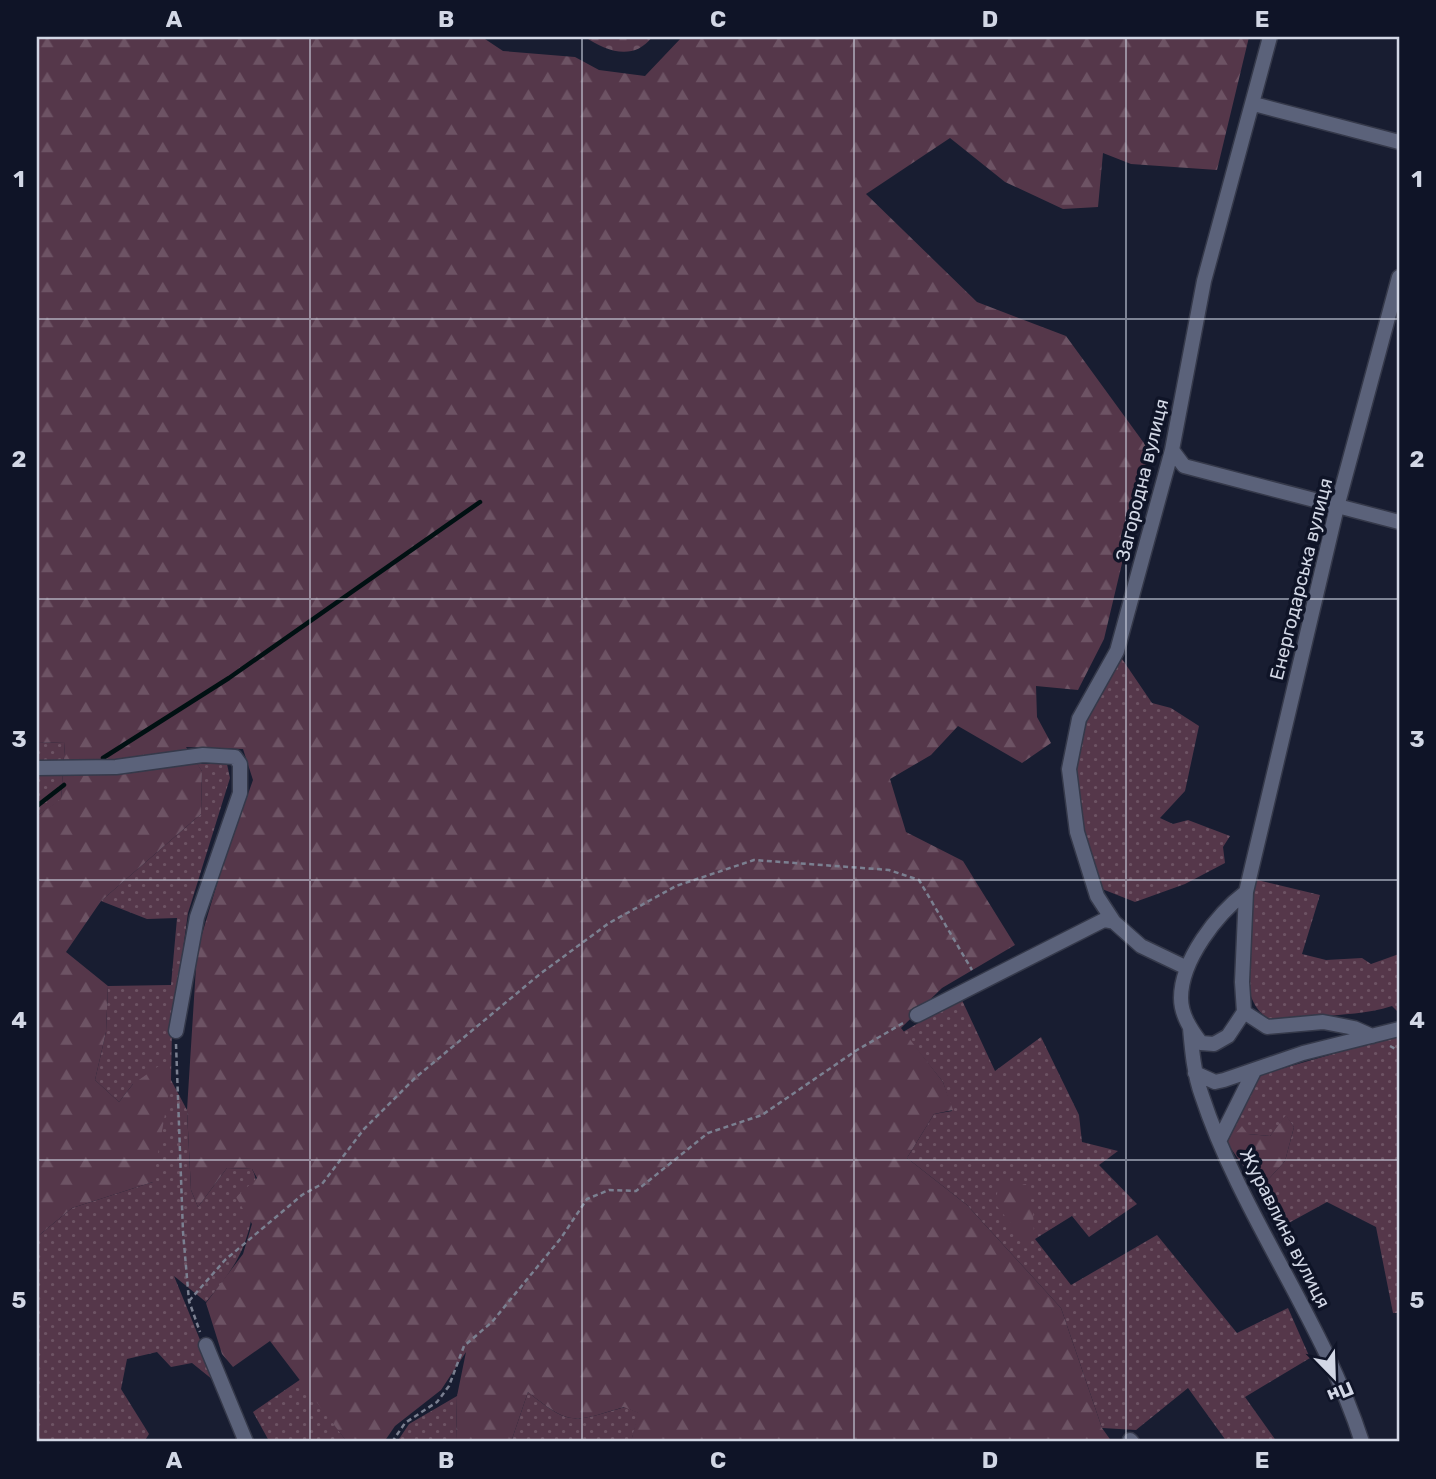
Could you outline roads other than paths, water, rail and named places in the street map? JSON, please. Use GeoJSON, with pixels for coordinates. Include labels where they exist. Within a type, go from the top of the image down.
{"type":"FeatureCollection","features":[{"type":"Feature","properties":{"kind":"street","name":"Загородна вулиця"},"geometry":{"type":"LineString","coordinates":[[1187,968],[1141,946],[1114,922],[1097,896],[1077,832],[1069,769],[1079,719],[1116,651],[1172,450],[1204,281],[1270,37]]}},
{"type":"Feature","properties":{"kind":"street"},"geometry":{"type":"LineString","coordinates":[[1254,104],[1399,142]]}},
{"type":"Feature","properties":{"kind":"street","name":"Енергодарська вулиця"},"geometry":{"type":"LineString","coordinates":[[1244,1012],[1242,982],[1246,892],[1337,508],[1399,277]]}},
{"type":"Feature","properties":{"kind":"street"},"geometry":{"type":"LineString","coordinates":[[1172,450],[1184,466],[1399,522]]}},
{"type":"Feature","properties":{"kind":"street"},"geometry":{"type":"LineString","coordinates":[[37,768],[116,766],[203,755],[235,757],[240,764],[240,793],[197,917],[176,1031]]}},
{"type":"Feature","properties":{"kind":"street"},"geometry":{"type":"LineString","coordinates":[[1187,968],[1212,929],[1246,892]]}},
{"type":"Feature","properties":{"kind":"street"},"geometry":{"type":"LineString","coordinates":[[917,1015],[1089,925],[1104,920],[1114,922]]}},
{"type":"Feature","properties":{"kind":"street","name":"Журавлина вулиця"},"geometry":{"type":"LineString","coordinates":[[1187,968],[1181,998],[1189,1027],[1195,1073],[1219,1141],[1301,1297],[1358,1440]]}},
{"type":"Feature","properties":{"kind":"street"},"geometry":{"type":"LineString","coordinates":[[1189,1027],[1201,1043],[1214,1044],[1228,1036],[1244,1012],[1267,1027],[1323,1022],[1354,1028],[1372,1036]]}},
{"type":"Feature","properties":{"kind":"street"},"geometry":{"type":"LineString","coordinates":[[1195,1073],[1214,1082],[1303,1053],[1399,1030]]}},
{"type":"Feature","properties":{"kind":"street"},"geometry":{"type":"LineString","coordinates":[[1219,1141],[1254,1071]]}},
{"type":"Feature","properties":{"kind":"street"},"geometry":{"type":"LineString","coordinates":[[206,1345],[246,1442]]}},
{"type":"Feature","properties":{"kind":"waterway"},"geometry":{"type":"LineString","coordinates":[[103,758],[229,678],[480,502]]}},
{"type":"Feature","properties":{"kind":"waterway"},"geometry":{"type":"LineString","coordinates":[[37,806],[64,785]]}}]}
